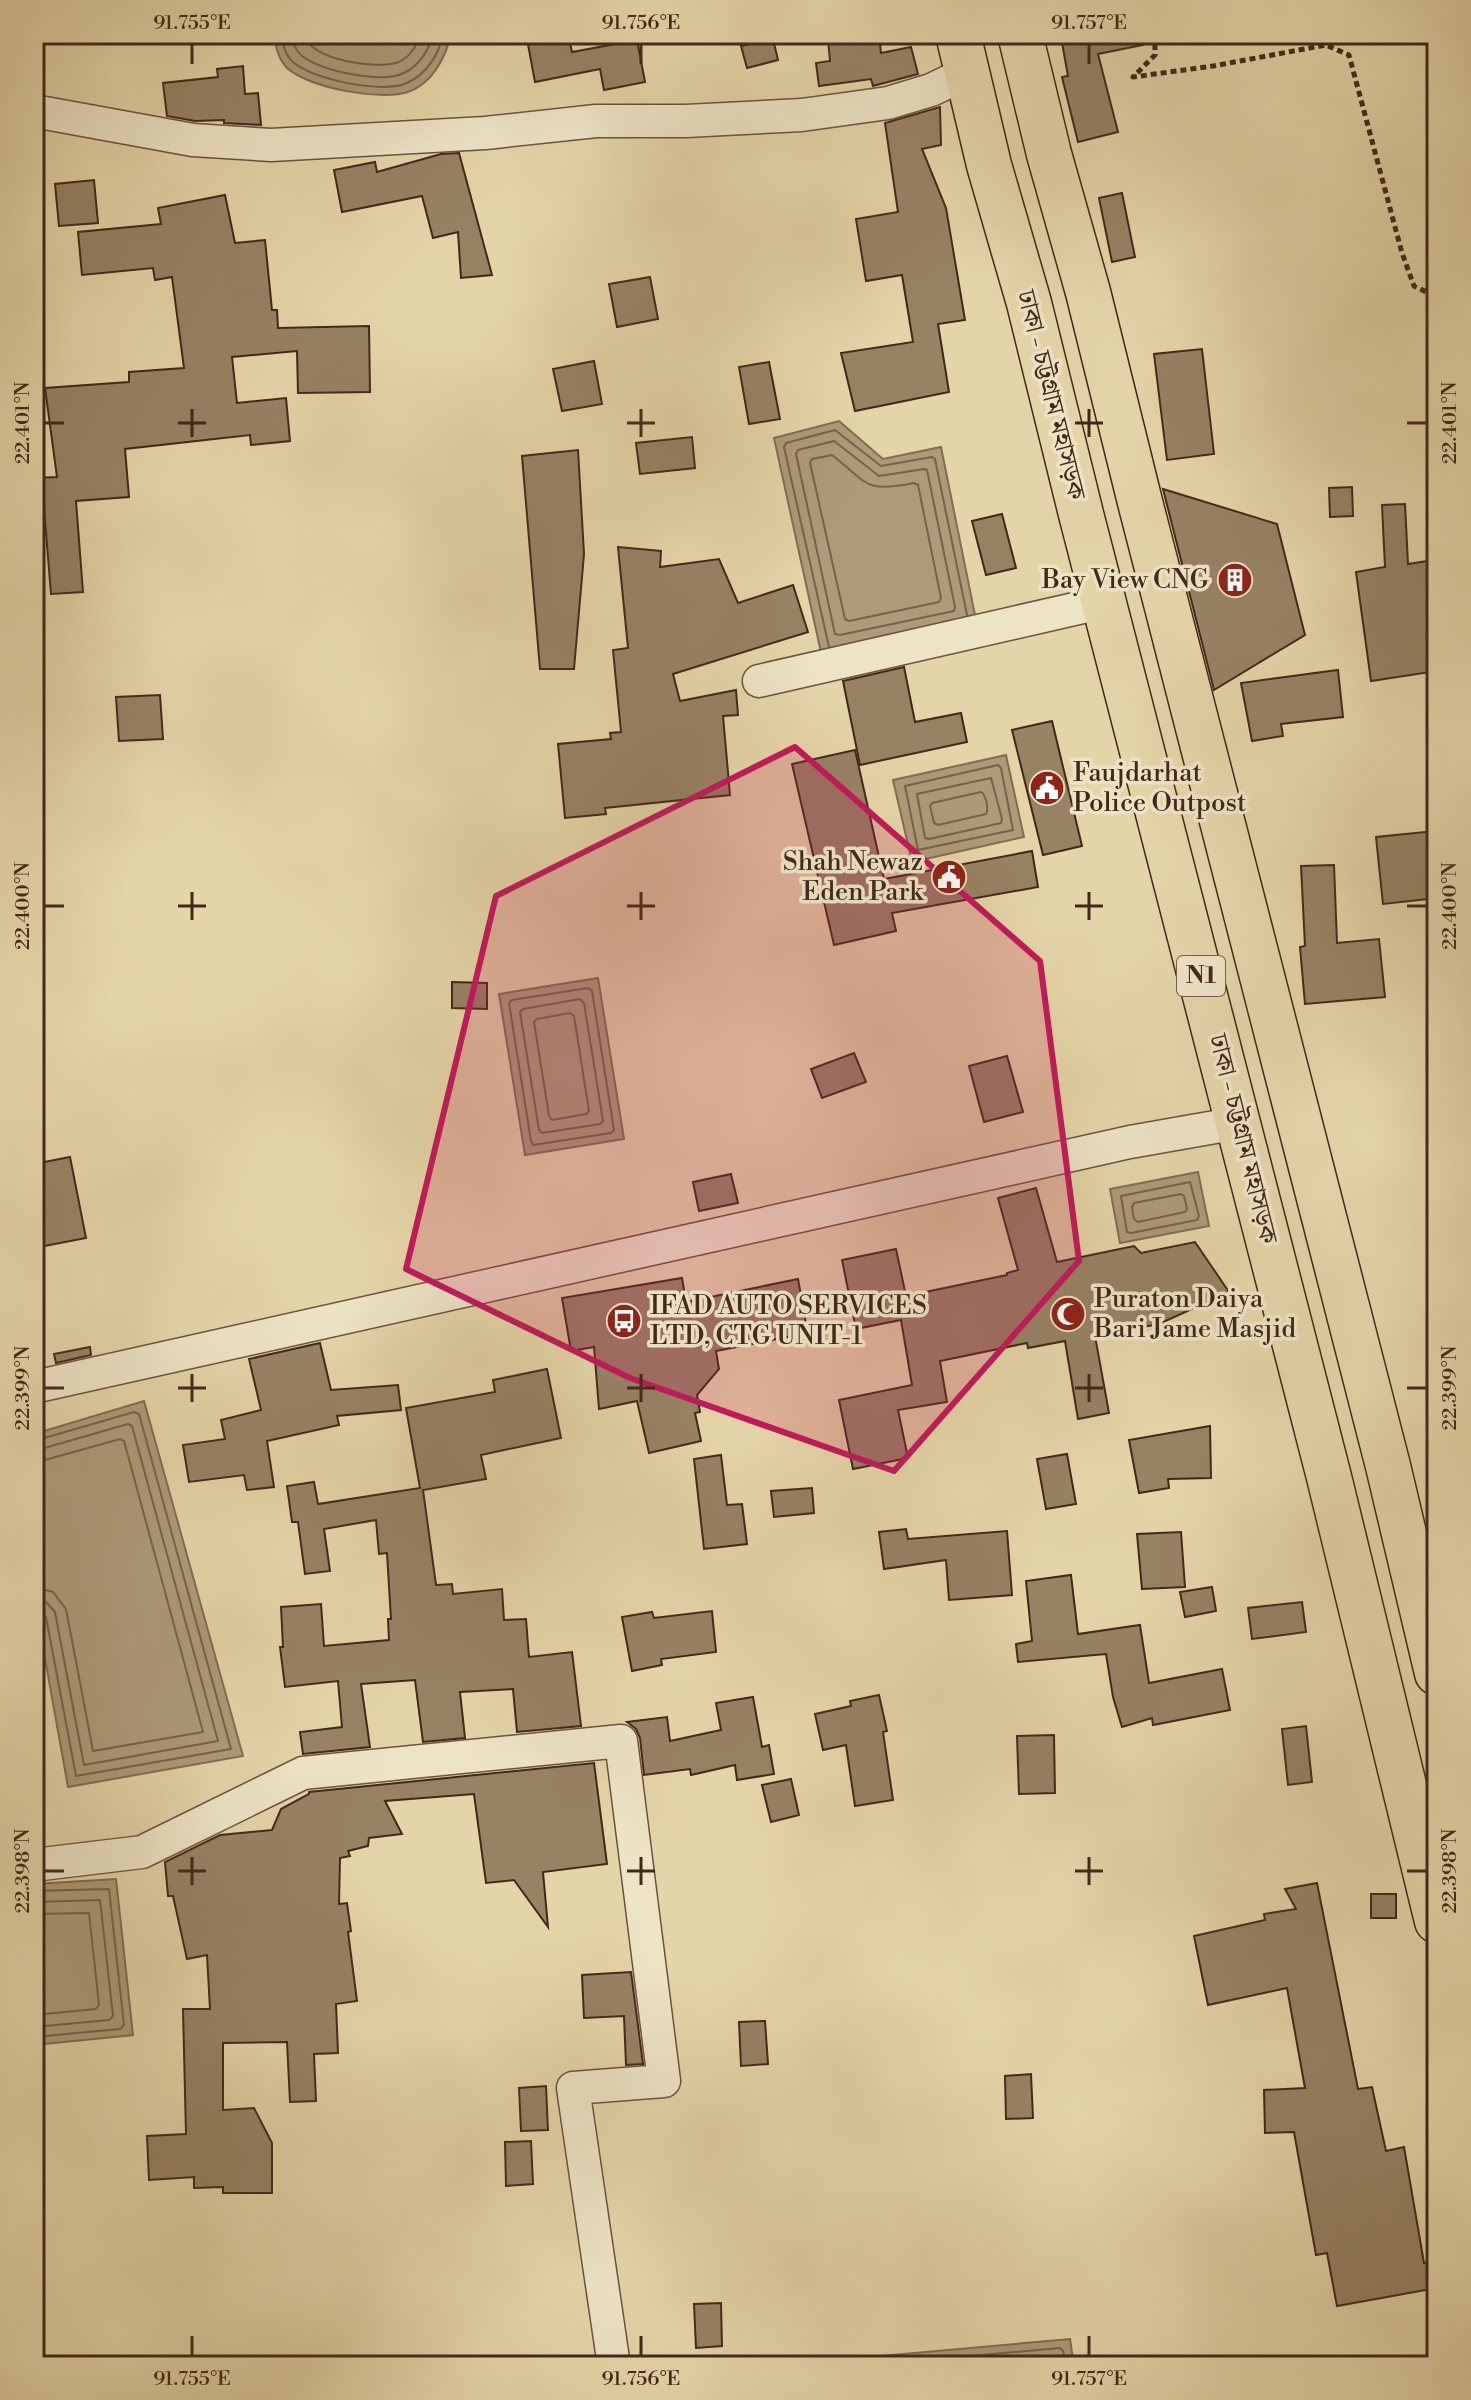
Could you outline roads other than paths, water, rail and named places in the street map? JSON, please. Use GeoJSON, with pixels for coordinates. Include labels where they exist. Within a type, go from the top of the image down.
{"type":"FeatureCollection","features":[{"type":"Feature","properties":{"kind":"highway","name":"N1"},"geometry":{"type":"LineString","coordinates":[[1020,34],[1388,1466],[1437,1673]]}},
{"type":"Feature","properties":{"kind":"highway","name":"ঢাকা - চট্টগ্রাম মহাসড়ক"},"geometry":{"type":"LineString","coordinates":[[964,53],[989,165],[1029,303],[1329,1477],[1437,1921]]}},
{"type":"Feature","properties":{"kind":"street"},"geometry":{"type":"LineString","coordinates":[[34,111],[193,140],[271,145],[485,133],[596,121],[686,121],[802,115],[888,103],[931,90],[964,53]]}},
{"type":"Feature","properties":{"kind":"street"},"geometry":{"type":"LineString","coordinates":[[759,681],[1105,602]]}},
{"type":"Feature","properties":{"kind":"street"},"geometry":{"type":"LineString","coordinates":[[34,1387],[1130,1142],[1238,1123]]}},
{"type":"Feature","properties":{"kind":"street"},"geometry":{"type":"LineString","coordinates":[[34,1865],[142,1852],[303,1773],[621,1741],[664,2081],[573,2088],[614,2366]]}},
{"type":"Feature","properties":{"kind":"water"},"geometry":{"type":"Polygon","coordinates":[[[273,34],[451,34],[442,60],[424,83],[408,92],[380,95],[328,87],[297,75],[281,61],[273,34]]]}},
{"type":"Feature","properties":{"kind":"water"},"geometry":{"type":"Polygon","coordinates":[[[839,421],[883,459],[941,447],[977,625],[822,657],[774,438],[839,421]]]}},
{"type":"Feature","properties":{"kind":"water"},"geometry":{"type":"Polygon","coordinates":[[[1006,755],[1024,837],[912,862],[893,780],[1006,755]]]}},
{"type":"Feature","properties":{"kind":"water"},"geometry":{"type":"Polygon","coordinates":[[[598,978],[624,1139],[525,1155],[499,994],[598,978]]]}},
{"type":"Feature","properties":{"kind":"water"},"geometry":{"type":"Polygon","coordinates":[[[1198,1172],[1209,1226],[1120,1243],[1110,1189],[1198,1172]]]}},
{"type":"Feature","properties":{"kind":"water"},"geometry":{"type":"Polygon","coordinates":[[[144,1401],[243,1756],[68,1787],[34,1597],[34,1434],[144,1401]]]}},
{"type":"Feature","properties":{"kind":"water"},"geometry":{"type":"Polygon","coordinates":[[[116,1879],[133,2035],[35,2045],[34,1884],[116,1879]]]}},
{"type":"Feature","properties":{"kind":"water"},"geometry":{"type":"Polygon","coordinates":[[[1070,2339],[1074,2366],[769,2366],[1070,2339]]]}},
{"type":"Feature","properties":{"kind":"place","name":"Bay View CNG"},"geometry":{"type":"Point","coordinates":[1235,580]}},
{"type":"Feature","properties":{"kind":"place","name":"Faujdarhat Police Outpost"},"geometry":{"type":"Point","coordinates":[1047,788]}},
{"type":"Feature","properties":{"kind":"place","name":"Shah Newaz Eden Park"},"geometry":{"type":"Point","coordinates":[949,877]}},
{"type":"Feature","properties":{"kind":"place","name":"Puraton Daiya Bari Jame Masjid"},"geometry":{"type":"Point","coordinates":[1068,1314]}},
{"type":"Feature","properties":{"kind":"place","name":"IFAD AUTO SERVICES LTD, CTG UNIT-1"},"geometry":{"type":"Point","coordinates":[624,1321]}}]}
